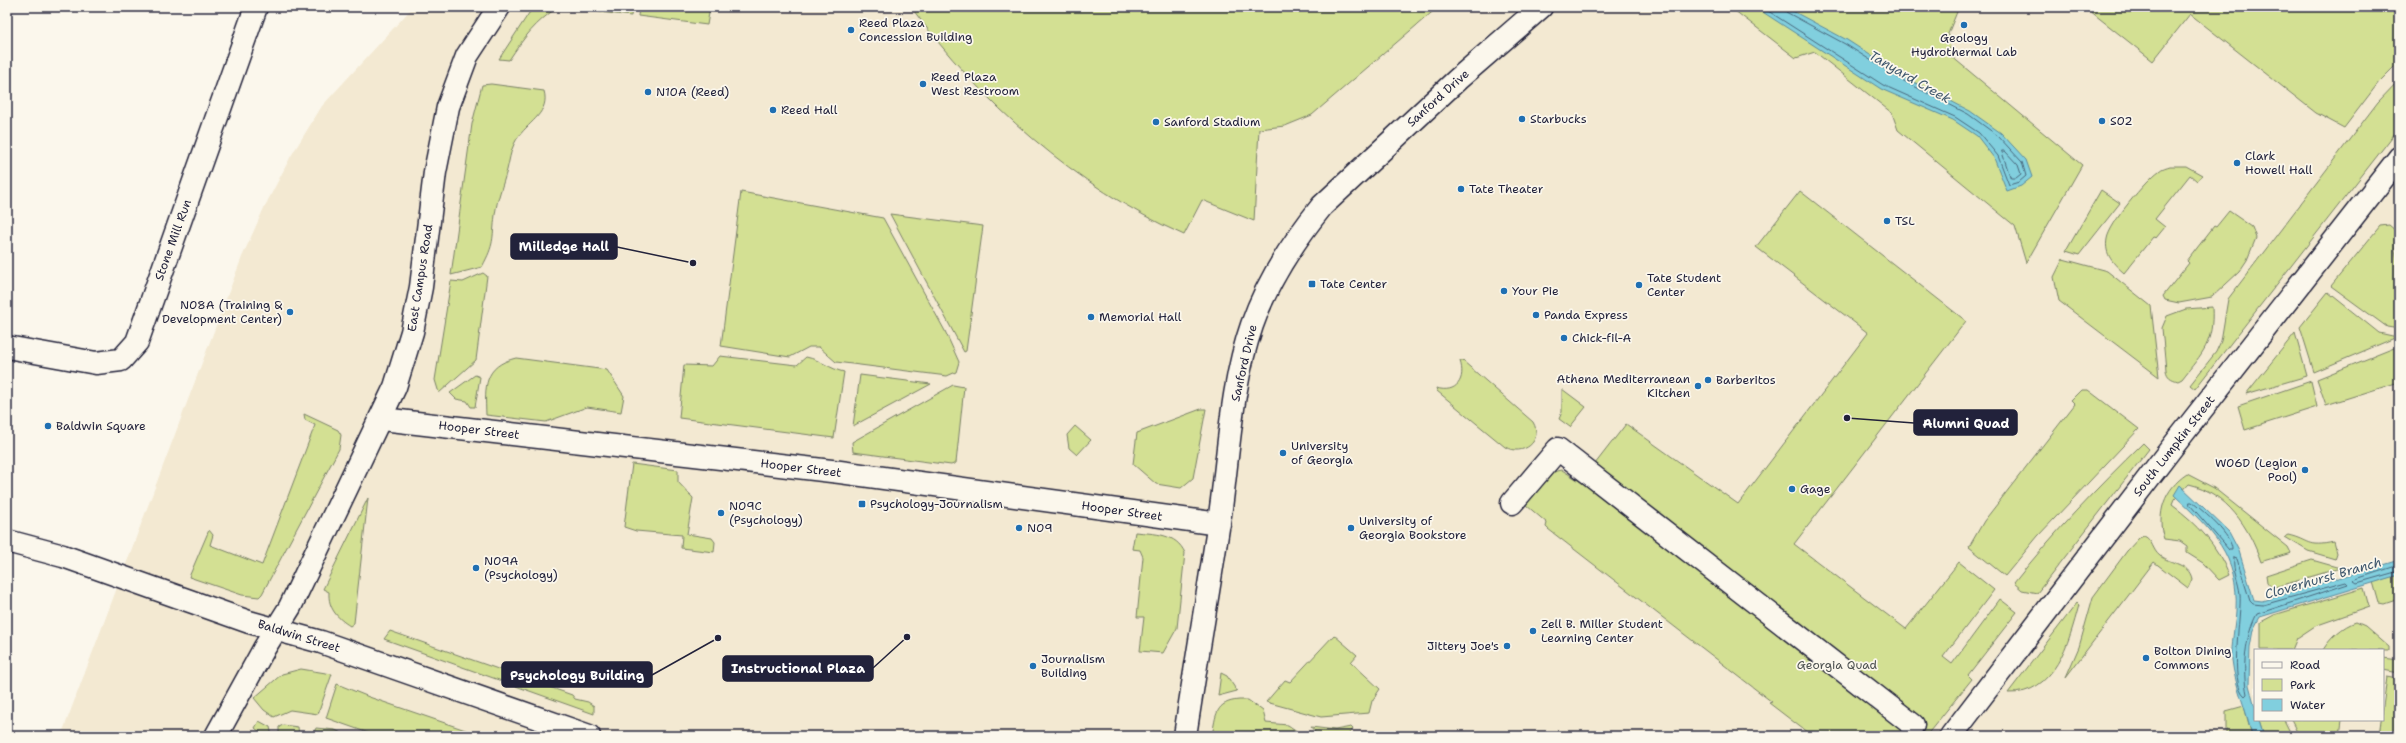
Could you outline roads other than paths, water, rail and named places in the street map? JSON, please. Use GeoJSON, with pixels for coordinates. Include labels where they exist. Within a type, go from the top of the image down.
{"type":"FeatureCollection","features":[{"type":"Feature","properties":{"kind":"street","name":"Stone Mill Run"},"geometry":{"type":"LineString","coordinates":[[7,347],[96,363],[121,360],[137,342],[256,7]]}},
{"type":"Feature","properties":{"kind":"street","name":"East Campus Road"},"geometry":{"type":"LineString","coordinates":[[216,736],[290,608],[382,419],[395,387],[412,332],[421,287],[435,172],[448,107],[467,56],[499,7]]}},
{"type":"Feature","properties":{"kind":"street","name":"Sanford Drive"},"geometry":{"type":"LineString","coordinates":[[1185,736],[1218,524],[1238,380],[1249,333],[1264,294],[1303,229],[1322,206],[1357,172],[1541,7]]}},
{"type":"Feature","properties":{"kind":"street","name":"South Lumpkin Street"},"geometry":{"type":"LineString","coordinates":[[1958,734],[2174,444],[2399,158]]}},
{"type":"Feature","properties":{"kind":"street","name":"Hooper Street"},"geometry":{"type":"LineString","coordinates":[[382,419],[840,472],[1218,524]]}},
{"type":"Feature","properties":{"kind":"street"},"geometry":{"type":"LineString","coordinates":[[1512,503],[1558,449],[1596,481],[1913,725]]}},
{"type":"Feature","properties":{"kind":"street","name":"Baldwin Street"},"geometry":{"type":"LineString","coordinates":[[7,541],[63,556],[277,630],[321,642],[589,736]]}},
{"type":"Feature","properties":{"kind":"water"},"geometry":{"type":"Polygon","coordinates":[[[1755,7],[1785,7],[1847,40],[1904,77],[1970,111],[2001,133],[2026,160],[2032,177],[2021,186],[2007,191],[1994,158],[1977,136],[1953,120],[1881,89],[1755,7]]]}},
{"type":"Feature","properties":{"kind":"water"},"geometry":{"type":"Polygon","coordinates":[[[2180,485],[2229,532],[2239,551],[2254,600],[2262,601],[2399,560],[2399,575],[2260,617],[2253,630],[2250,647],[2249,685],[2254,703],[2254,721],[2259,721],[2264,736],[2252,736],[2234,670],[2232,647],[2236,611],[2236,591],[2233,574],[2228,559],[2212,533],[2174,495],[2180,485]]]}},
{"type":"Feature","properties":{"kind":"place","name":"Geology Hydrothermal Lab"},"geometry":{"type":"Point","coordinates":[1964,25]}},
{"type":"Feature","properties":{"kind":"place","name":"Reed Plaza Concession Building"},"geometry":{"type":"Point","coordinates":[851,30]}},
{"type":"Feature","properties":{"kind":"place","name":"Reed Plaza West Restroom"},"geometry":{"type":"Point","coordinates":[923,84]}},
{"type":"Feature","properties":{"kind":"place","name":"N10A (Reed)"},"geometry":{"type":"Point","coordinates":[648,92]}},
{"type":"Feature","properties":{"kind":"place","name":"Reed Hall"},"geometry":{"type":"Point","coordinates":[773,110]}},
{"type":"Feature","properties":{"kind":"place","name":"Starbucks"},"geometry":{"type":"Point","coordinates":[1522,119]}},
{"type":"Feature","properties":{"kind":"place","name":"S02"},"geometry":{"type":"Point","coordinates":[2102,121]}},
{"type":"Feature","properties":{"kind":"place","name":"Sanford Stadium"},"geometry":{"type":"Point","coordinates":[1156,122]}},
{"type":"Feature","properties":{"kind":"place","name":"Clark Howell Hall"},"geometry":{"type":"Point","coordinates":[2237,163]}},
{"type":"Feature","properties":{"kind":"place","name":"Tate Theater"},"geometry":{"type":"Point","coordinates":[1461,189]}},
{"type":"Feature","properties":{"kind":"place","name":"TSL"},"geometry":{"type":"Point","coordinates":[1887,221]}},
{"type":"Feature","properties":{"kind":"place","name":"Milledge Hall"},"geometry":{"type":"Point","coordinates":[693,263]}},
{"type":"Feature","properties":{"kind":"place","name":"Tate Center"},"geometry":{"type":"Point","coordinates":[1312,284]}},
{"type":"Feature","properties":{"kind":"place","name":"Tate Student Center"},"geometry":{"type":"Point","coordinates":[1639,285]}},
{"type":"Feature","properties":{"kind":"place","name":"Your Pie"},"geometry":{"type":"Point","coordinates":[1504,291]}},
{"type":"Feature","properties":{"kind":"place","name":"N08A (Training & Development Center)"},"geometry":{"type":"Point","coordinates":[290,312]}},
{"type":"Feature","properties":{"kind":"place","name":"Panda Express"},"geometry":{"type":"Point","coordinates":[1536,315]}},
{"type":"Feature","properties":{"kind":"place","name":"Memorial Hall"},"geometry":{"type":"Point","coordinates":[1091,317]}},
{"type":"Feature","properties":{"kind":"place","name":"Chick-fil-A"},"geometry":{"type":"Point","coordinates":[1564,338]}},
{"type":"Feature","properties":{"kind":"place","name":"Barberitos"},"geometry":{"type":"Point","coordinates":[1708,380]}},
{"type":"Feature","properties":{"kind":"place","name":"Athena Mediterranean Kitchen"},"geometry":{"type":"Point","coordinates":[1698,386]}},
{"type":"Feature","properties":{"kind":"place","name":"Alumni Quad"},"geometry":{"type":"Point","coordinates":[1847,418]}},
{"type":"Feature","properties":{"kind":"place","name":"Baldwin Square"},"geometry":{"type":"Point","coordinates":[48,426]}},
{"type":"Feature","properties":{"kind":"place","name":"University of Georgia"},"geometry":{"type":"Point","coordinates":[1283,453]}},
{"type":"Feature","properties":{"kind":"place","name":"W06D (Legion Pool)"},"geometry":{"type":"Point","coordinates":[2305,470]}},
{"type":"Feature","properties":{"kind":"place","name":"Gage"},"geometry":{"type":"Point","coordinates":[1792,489]}},
{"type":"Feature","properties":{"kind":"place","name":"Psychology-Journalism"},"geometry":{"type":"Point","coordinates":[862,504]}},
{"type":"Feature","properties":{"kind":"place","name":"N09C (Psychology)"},"geometry":{"type":"Point","coordinates":[721,513]}},
{"type":"Feature","properties":{"kind":"place","name":"N09"},"geometry":{"type":"Point","coordinates":[1019,528]}},
{"type":"Feature","properties":{"kind":"place","name":"University of Georgia Bookstore"},"geometry":{"type":"Point","coordinates":[1351,528]}},
{"type":"Feature","properties":{"kind":"place","name":"N09A (Psychology)"},"geometry":{"type":"Point","coordinates":[476,568]}},
{"type":"Feature","properties":{"kind":"place","name":"Zell B. Miller Student Learning Center"},"geometry":{"type":"Point","coordinates":[1533,631]}},
{"type":"Feature","properties":{"kind":"place","name":"Instructional Plaza"},"geometry":{"type":"Point","coordinates":[907,637]}},
{"type":"Feature","properties":{"kind":"place","name":"Psychology Building"},"geometry":{"type":"Point","coordinates":[718,638]}},
{"type":"Feature","properties":{"kind":"place","name":"Jittery Joe's"},"geometry":{"type":"Point","coordinates":[1507,646]}},
{"type":"Feature","properties":{"kind":"place","name":"Bolton Dining Commons"},"geometry":{"type":"Point","coordinates":[2146,658]}},
{"type":"Feature","properties":{"kind":"place","name":"Journalism Building"},"geometry":{"type":"Point","coordinates":[1033,666]}},
{"type":"Feature","properties":{"kind":"water label","name":"Tanyard Creek"},"geometry":{"type":"Point","coordinates":[1910,77]}},
{"type":"Feature","properties":{"kind":"water label","name":"Cloverhurst Branch"},"geometry":{"type":"Point","coordinates":[2323,578]}},
{"type":"Feature","properties":{"kind":"park label","name":"Georgia Quad"},"geometry":{"type":"Point","coordinates":[1837,665]}}]}
